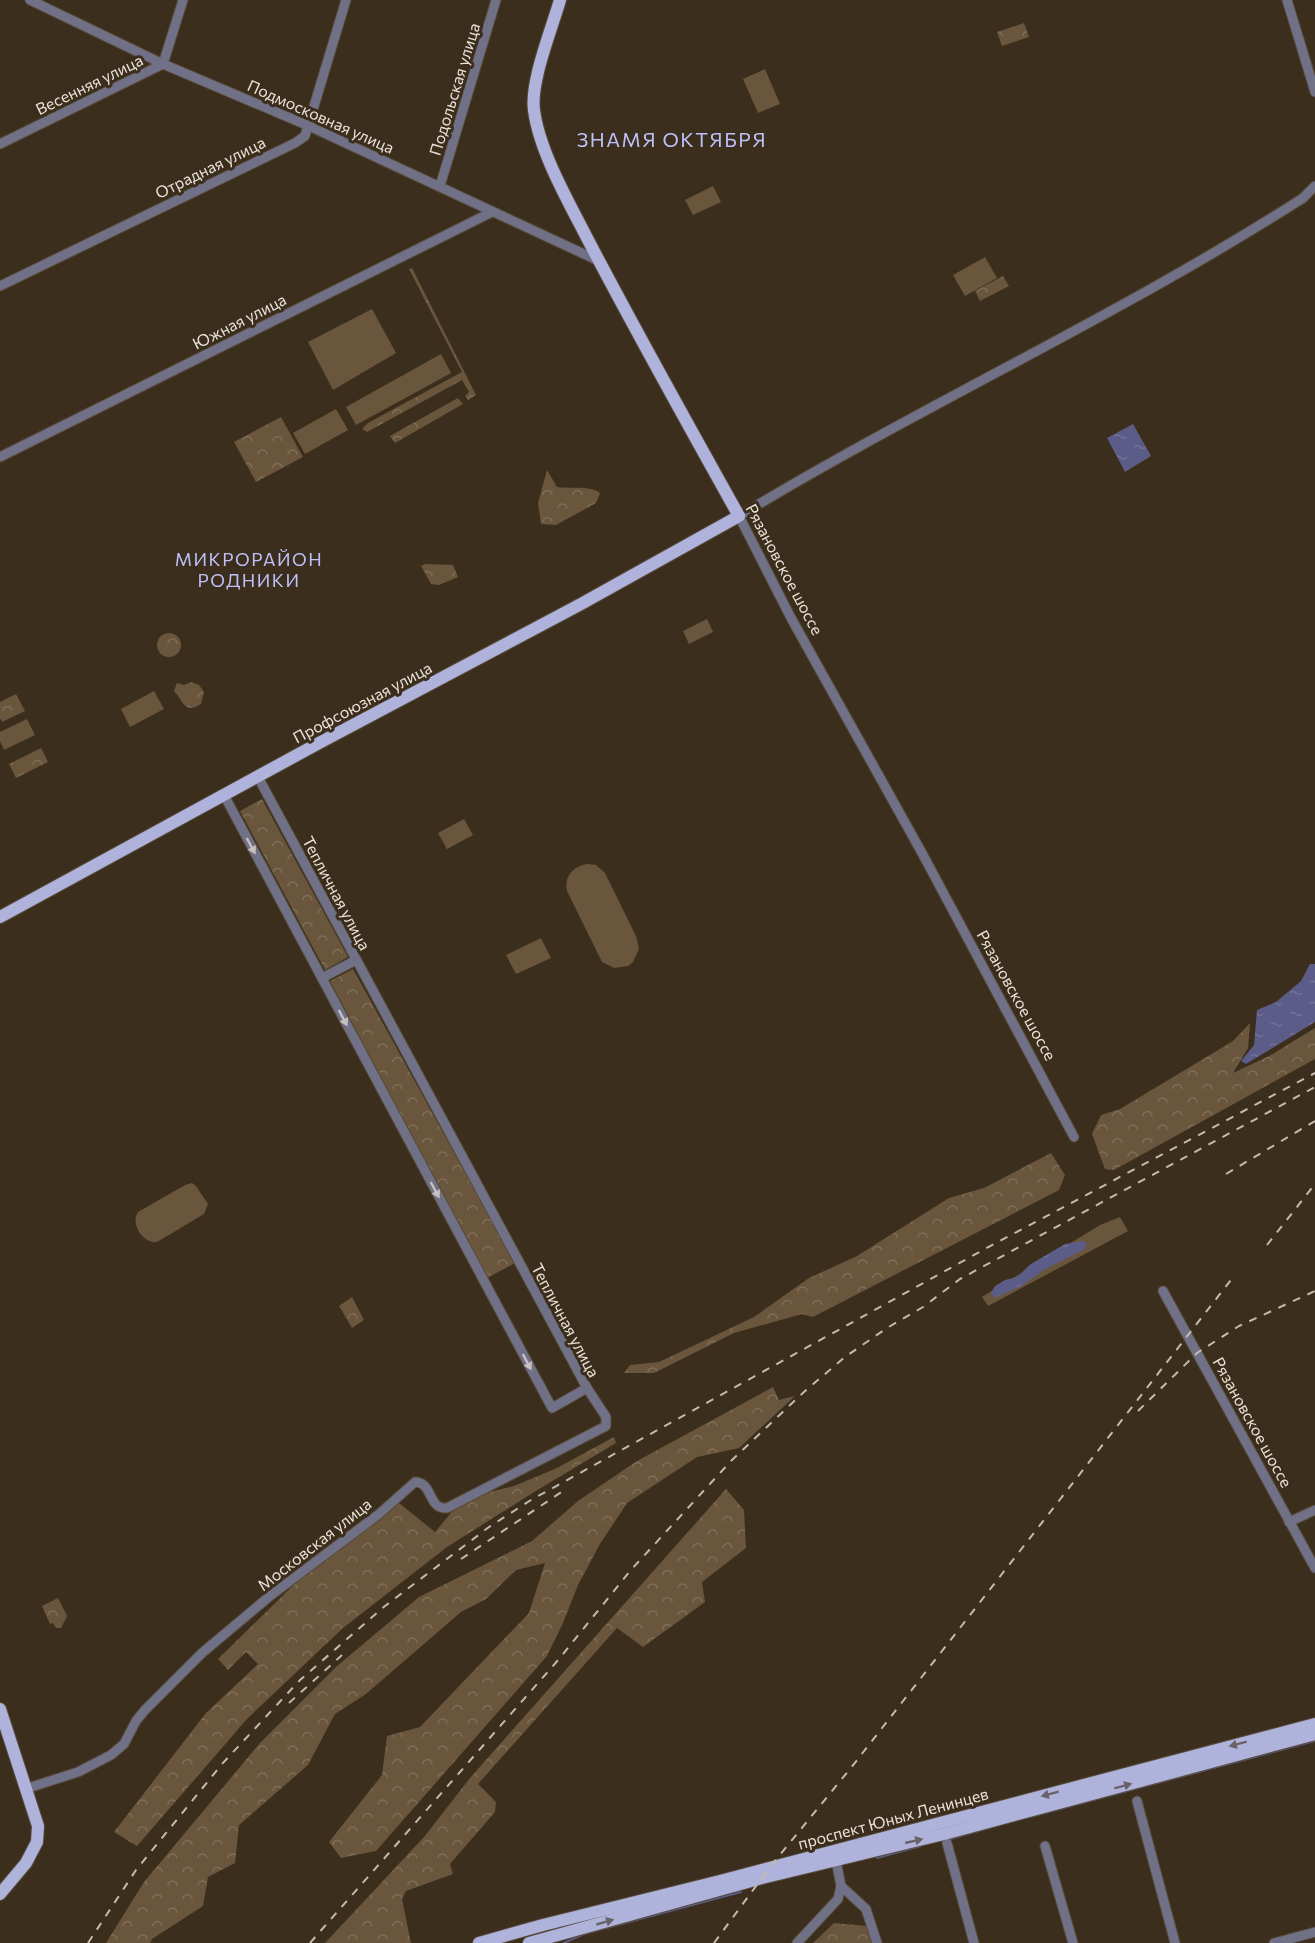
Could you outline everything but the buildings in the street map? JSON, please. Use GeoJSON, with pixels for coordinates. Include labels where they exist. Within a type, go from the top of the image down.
{"type":"FeatureCollection","features":[{"type":"Feature","properties":{"kind":"main road","name":"Рязановское шоссе"},"geometry":{"type":"LineString","coordinates":[[560,0],[535,85],[534,109],[539,132],[548,156],[599,261],[739,516]]}},
{"type":"Feature","properties":{"kind":"main road","name":"Профсоюзная улица"},"geometry":{"type":"LineString","coordinates":[[0,916],[581,604],[739,516]]}},
{"type":"Feature","properties":{"kind":"main road"},"geometry":{"type":"LineString","coordinates":[[0,1710],[38,1826],[37,1842],[26,1863],[0,1894]]}},
{"type":"Feature","properties":{"kind":"main road","name":"проспект Юных Ленинцев"},"geometry":{"type":"LineString","coordinates":[[529,1943],[835,1855],[1315,1724]]}},
{"type":"Feature","properties":{"kind":"main road","name":"проспект Юных Ленинцев"},"geometry":{"type":"LineString","coordinates":[[479,1943],[578,1916],[835,1855],[944,1834],[1315,1734]]}},
{"type":"Feature","properties":{"kind":"street","name":"Подмосковная улица"},"geometry":{"type":"LineString","coordinates":[[30,0],[163,64],[309,126],[599,261]]}},
{"type":"Feature","properties":{"kind":"street","name":"Весенняя улица"},"geometry":{"type":"LineString","coordinates":[[0,144],[163,64],[183,0]]}},
{"type":"Feature","properties":{"kind":"street","name":"Отрадная улица"},"geometry":{"type":"LineString","coordinates":[[0,286],[305,136],[346,0]]}},
{"type":"Feature","properties":{"kind":"street","name":"Подольская улица"},"geometry":{"type":"LineString","coordinates":[[440,186],[496,0]]}},
{"type":"Feature","properties":{"kind":"street"},"geometry":{"type":"LineString","coordinates":[[1287,0],[1315,92]]}},
{"type":"Feature","properties":{"kind":"street"},"geometry":{"type":"LineString","coordinates":[[739,516],[824,466],[1190,267],[1303,198],[1315,186]]}},
{"type":"Feature","properties":{"kind":"street","name":"Южная улица"},"geometry":{"type":"LineString","coordinates":[[0,457],[492,212]]}},
{"type":"Feature","properties":{"kind":"street","name":"Рязановское шоссе"},"geometry":{"type":"LineString","coordinates":[[739,516],[791,618],[922,853],[1074,1137]]}},
{"type":"Feature","properties":{"kind":"street","name":"Тепличная улица"},"geometry":{"type":"LineString","coordinates":[[224,795],[552,1408],[587,1388],[258,777]]}},
{"type":"Feature","properties":{"kind":"street"},"geometry":{"type":"LineString","coordinates":[[322,978],[356,960]]}},
{"type":"Feature","properties":{"kind":"street","name":"Рязановское шоссе"},"geometry":{"type":"LineString","coordinates":[[1163,1291],[1315,1568]]}},
{"type":"Feature","properties":{"kind":"street","name":"Московская улица"},"geometry":{"type":"LineString","coordinates":[[25,1789],[78,1772],[111,1755],[124,1744],[136,1721],[145,1710],[202,1653],[278,1590],[379,1514],[415,1482],[420,1482],[425,1486],[436,1506],[447,1508],[606,1426],[606,1417],[587,1388]]}},
{"type":"Feature","properties":{"kind":"street"},"geometry":{"type":"LineString","coordinates":[[1289,1522],[1315,1510]]}},
{"type":"Feature","properties":{"kind":"street"},"geometry":{"type":"LineString","coordinates":[[1137,1801],[1175,1943]]}},
{"type":"Feature","properties":{"kind":"street"},"geometry":{"type":"LineString","coordinates":[[947,1843],[975,1943]]}},
{"type":"Feature","properties":{"kind":"street"},"geometry":{"type":"LineString","coordinates":[[1045,1846],[1073,1943]]}},
{"type":"Feature","properties":{"kind":"street"},"geometry":{"type":"LineString","coordinates":[[797,1943],[838,1899],[841,1886],[835,1855]]}},
{"type":"Feature","properties":{"kind":"street"},"geometry":{"type":"LineString","coordinates":[[841,1886],[866,1909],[877,1943]]}},
{"type":"Feature","properties":{"kind":"street"},"geometry":{"type":"LineString","coordinates":[[542,1941],[578,1916]]}},
{"type":"Feature","properties":{"kind":"street"},"geometry":{"type":"LineString","coordinates":[[542,1941],[543,1925]]}},
{"type":"Feature","properties":{"kind":"street"},"geometry":{"type":"LineString","coordinates":[[1276,1943],[1315,1932]]}},
{"type":"Feature","properties":{"kind":"green space"},"geometry":{"type":"Polygon","coordinates":[[[1024,23],[1029,37],[1002,46],[997,32],[1024,23]]]}},
{"type":"Feature","properties":{"kind":"green space"},"geometry":{"type":"Polygon","coordinates":[[[765,69],[780,104],[758,113],[743,79],[765,69]]]}},
{"type":"Feature","properties":{"kind":"green space"},"geometry":{"type":"Polygon","coordinates":[[[713,186],[721,202],[693,215],[685,200],[713,186]]]}},
{"type":"Feature","properties":{"kind":"green space"},"geometry":{"type":"Polygon","coordinates":[[[985,257],[997,278],[965,296],[953,275],[985,257]]]}},
{"type":"Feature","properties":{"kind":"green space"},"geometry":{"type":"Polygon","coordinates":[[[412,268],[476,395],[468,400],[465,396],[469,392],[462,380],[367,432],[362,429],[368,423],[462,372],[409,269],[412,268]]]}},
{"type":"Feature","properties":{"kind":"green space"},"geometry":{"type":"Polygon","coordinates":[[[1003,276],[1009,286],[980,301],[975,291],[1003,276]]]}},
{"type":"Feature","properties":{"kind":"green space"},"geometry":{"type":"Polygon","coordinates":[[[372,309],[396,353],[333,390],[308,342],[372,309]]]}},
{"type":"Feature","properties":{"kind":"green space"},"geometry":{"type":"Polygon","coordinates":[[[441,354],[451,373],[356,425],[346,407],[441,354]]]}},
{"type":"Feature","properties":{"kind":"green space"},"geometry":{"type":"Polygon","coordinates":[[[458,398],[463,404],[395,443],[390,436],[458,398]]]}},
{"type":"Feature","properties":{"kind":"green space"},"geometry":{"type":"Polygon","coordinates":[[[336,409],[348,430],[305,454],[293,433],[336,409]]]}},
{"type":"Feature","properties":{"kind":"green space"},"geometry":{"type":"Polygon","coordinates":[[[281,417],[303,457],[256,482],[234,442],[281,417]]]}},
{"type":"Feature","properties":{"kind":"green space"},"geometry":{"type":"Polygon","coordinates":[[[547,470],[557,487],[585,488],[600,493],[596,503],[556,525],[541,524],[538,503],[547,470]]]}},
{"type":"Feature","properties":{"kind":"green space"},"geometry":{"type":"Polygon","coordinates":[[[425,564],[453,565],[458,577],[439,585],[431,584],[421,566],[425,564]]]}},
{"type":"Feature","properties":{"kind":"green space"},"geometry":{"type":"Polygon","coordinates":[[[707,619],[713,632],[689,644],[683,631],[707,619]]]}},
{"type":"Feature","properties":{"kind":"green space"},"geometry":{"type":"Polygon","coordinates":[[[169,633],[174,634],[180,640],[180,650],[174,656],[169,657],[164,656],[158,650],[157,645],[158,640],[164,634],[169,633]]]}},
{"type":"Feature","properties":{"kind":"green space"},"geometry":{"type":"Polygon","coordinates":[[[191,682],[199,685],[204,692],[201,704],[191,708],[184,705],[174,691],[177,683],[184,685],[191,682]]]}},
{"type":"Feature","properties":{"kind":"green space"},"geometry":{"type":"Polygon","coordinates":[[[154,691],[164,709],[130,727],[121,709],[154,691]]]}},
{"type":"Feature","properties":{"kind":"green space"},"geometry":{"type":"Polygon","coordinates":[[[16,694],[25,711],[2,722],[0,702],[16,694]]]}},
{"type":"Feature","properties":{"kind":"green space"},"geometry":{"type":"Polygon","coordinates":[[[27,719],[35,735],[4,750],[0,741],[0,732],[27,719]]]}},
{"type":"Feature","properties":{"kind":"green space"},"geometry":{"type":"Polygon","coordinates":[[[41,748],[48,762],[16,778],[9,764],[41,748]]]}},
{"type":"Feature","properties":{"kind":"green space"},"geometry":{"type":"Polygon","coordinates":[[[262,799],[348,957],[325,970],[240,811],[262,799]]]}},
{"type":"Feature","properties":{"kind":"green space"},"geometry":{"type":"Polygon","coordinates":[[[464,819],[473,835],[447,849],[438,833],[464,819]]]}},
{"type":"Feature","properties":{"kind":"green space"},"geometry":{"type":"Polygon","coordinates":[[[588,864],[596,865],[605,873],[636,936],[639,949],[633,962],[628,966],[614,968],[602,962],[567,891],[568,876],[574,869],[588,864]]]}},
{"type":"Feature","properties":{"kind":"green space"},"geometry":{"type":"Polygon","coordinates":[[[541,938],[551,958],[516,974],[506,955],[541,938]]]}},
{"type":"Feature","properties":{"kind":"green space"},"geometry":{"type":"Polygon","coordinates":[[[353,969],[515,1263],[487,1278],[330,981],[353,969]]]}},
{"type":"Feature","properties":{"kind":"green space"},"geometry":{"type":"Polygon","coordinates":[[[1250,1023],[1248,1048],[1233,1073],[1269,1056],[1315,1028],[1315,1059],[1114,1170],[1105,1169],[1092,1134],[1101,1115],[1120,1109],[1233,1041],[1250,1023]]]}},
{"type":"Feature","properties":{"kind":"green space"},"geometry":{"type":"Polygon","coordinates":[[[1051,1153],[1065,1175],[1059,1190],[813,1317],[802,1314],[734,1333],[654,1373],[624,1373],[630,1365],[659,1362],[754,1317],[809,1278],[857,1256],[949,1198],[984,1188],[1051,1153]]]}},
{"type":"Feature","properties":{"kind":"green space"},"geometry":{"type":"Polygon","coordinates":[[[192,1183],[208,1204],[204,1214],[157,1242],[143,1237],[136,1222],[138,1212],[192,1183]]]}},
{"type":"Feature","properties":{"kind":"green space"},"geometry":{"type":"Polygon","coordinates":[[[1120,1217],[1128,1231],[988,1306],[982,1297],[1100,1225],[1120,1217]]]}},
{"type":"Feature","properties":{"kind":"green space"},"geometry":{"type":"Polygon","coordinates":[[[352,1297],[364,1320],[352,1328],[339,1306],[352,1297]]]}},
{"type":"Feature","properties":{"kind":"green space"},"geometry":{"type":"Polygon","coordinates":[[[773,1387],[779,1400],[795,1396],[739,1448],[697,1457],[627,1503],[600,1544],[578,1585],[547,1656],[376,1851],[341,1858],[329,1842],[382,1775],[387,1736],[420,1727],[529,1613],[545,1563],[516,1570],[486,1599],[461,1612],[366,1694],[335,1714],[308,1765],[239,1825],[235,1863],[208,1877],[203,1906],[152,1939],[150,1943],[106,1943],[144,1882],[260,1743],[336,1667],[419,1597],[532,1541],[578,1501],[637,1461],[773,1387]]]}},
{"type":"Feature","properties":{"kind":"green space"},"geometry":{"type":"Polygon","coordinates":[[[614,1437],[616,1443],[447,1547],[343,1628],[247,1719],[137,1846],[114,1832],[206,1713],[258,1664],[246,1652],[228,1670],[218,1659],[315,1564],[399,1503],[435,1532],[455,1508],[481,1494],[514,1486],[557,1468],[614,1437]]]}},
{"type":"Feature","properties":{"kind":"green space"},"geometry":{"type":"Polygon","coordinates":[[[726,1489],[744,1510],[746,1548],[702,1582],[705,1602],[643,1647],[617,1628],[478,1784],[496,1802],[495,1812],[450,1864],[453,1874],[406,1891],[402,1899],[411,1943],[325,1943],[424,1837],[470,1778],[726,1489]]]}},
{"type":"Feature","properties":{"kind":"green space"},"geometry":{"type":"Polygon","coordinates":[[[58,1598],[67,1616],[61,1628],[56,1628],[53,1623],[50,1624],[42,1606],[58,1598]]]}},
{"type":"Feature","properties":{"kind":"green space"},"geometry":{"type":"Polygon","coordinates":[[[834,1923],[867,1926],[873,1943],[813,1943],[834,1923]]]}},
{"type":"Feature","properties":{"kind":"water"},"geometry":{"type":"Polygon","coordinates":[[[1133,424],[1151,456],[1125,472],[1107,438],[1133,424]]]}},
{"type":"Feature","properties":{"kind":"water"},"geometry":{"type":"Polygon","coordinates":[[[1310,964],[1315,964],[1315,1022],[1246,1064],[1241,1061],[1254,1045],[1257,1010],[1276,1002],[1301,981],[1310,964]]]}},
{"type":"Feature","properties":{"kind":"water"},"geometry":{"type":"Polygon","coordinates":[[[1084,1241],[1085,1249],[1045,1269],[1023,1285],[995,1298],[991,1293],[995,1286],[1017,1277],[1031,1264],[1065,1244],[1084,1241]]]}},
{"type":"Feature","properties":{"kind":"waterway"},"geometry":{"type":"LineString","coordinates":[[1030,1817],[1315,1741]]}},
{"type":"Feature","properties":{"kind":"waterway"},"geometry":{"type":"LineString","coordinates":[[947,1840],[996,1826]]}},
{"type":"Feature","properties":{"kind":"waterway"},"geometry":{"type":"LineString","coordinates":[[877,1858],[921,1846]]}},
{"type":"Feature","properties":{"kind":"waterway"},"geometry":{"type":"LineString","coordinates":[[564,1943],[584,1934],[741,1892]]}},
{"type":"Feature","properties":{"kind":"railway"},"geometry":{"type":"LineString","coordinates":[[88,1943],[136,1870],[222,1764],[300,1680],[385,1606],[489,1527],[531,1500],[983,1250],[1315,1073]]}},
{"type":"Feature","properties":{"kind":"railway"},"geometry":{"type":"LineString","coordinates":[[310,1943],[559,1659],[630,1571],[731,1461],[805,1391],[845,1357],[923,1307],[960,1279],[1315,1087]]}},
{"type":"Feature","properties":{"kind":"railway"},"geometry":{"type":"LineString","coordinates":[[1226,1174],[1315,1121]]}},
{"type":"Feature","properties":{"kind":"railway"},"geometry":{"type":"LineString","coordinates":[[1267,1245],[1315,1184]]}},
{"type":"Feature","properties":{"kind":"railway"},"geometry":{"type":"LineString","coordinates":[[714,1943],[770,1867],[854,1764],[1234,1276]]}},
{"type":"Feature","properties":{"kind":"railway"},"geometry":{"type":"LineString","coordinates":[[1138,1411],[1197,1353],[1239,1326],[1315,1291]]}},
{"type":"Feature","properties":{"kind":"railway"},"geometry":{"type":"LineString","coordinates":[[461,1559],[563,1491]]}},
{"type":"Feature","properties":{"kind":"railway"},"geometry":{"type":"LineString","coordinates":[[289,1703],[342,1655]]}},
{"type":"Feature","properties":{"kind":"district","name":"ЗНАМЯ ОКТЯБРЯ"},"geometry":{"type":"Point","coordinates":[672,139]}},
{"type":"Feature","properties":{"kind":"district","name":"МИКРОРАЙОН РОДНИКИ"},"geometry":{"type":"Point","coordinates":[249,569]}}]}
